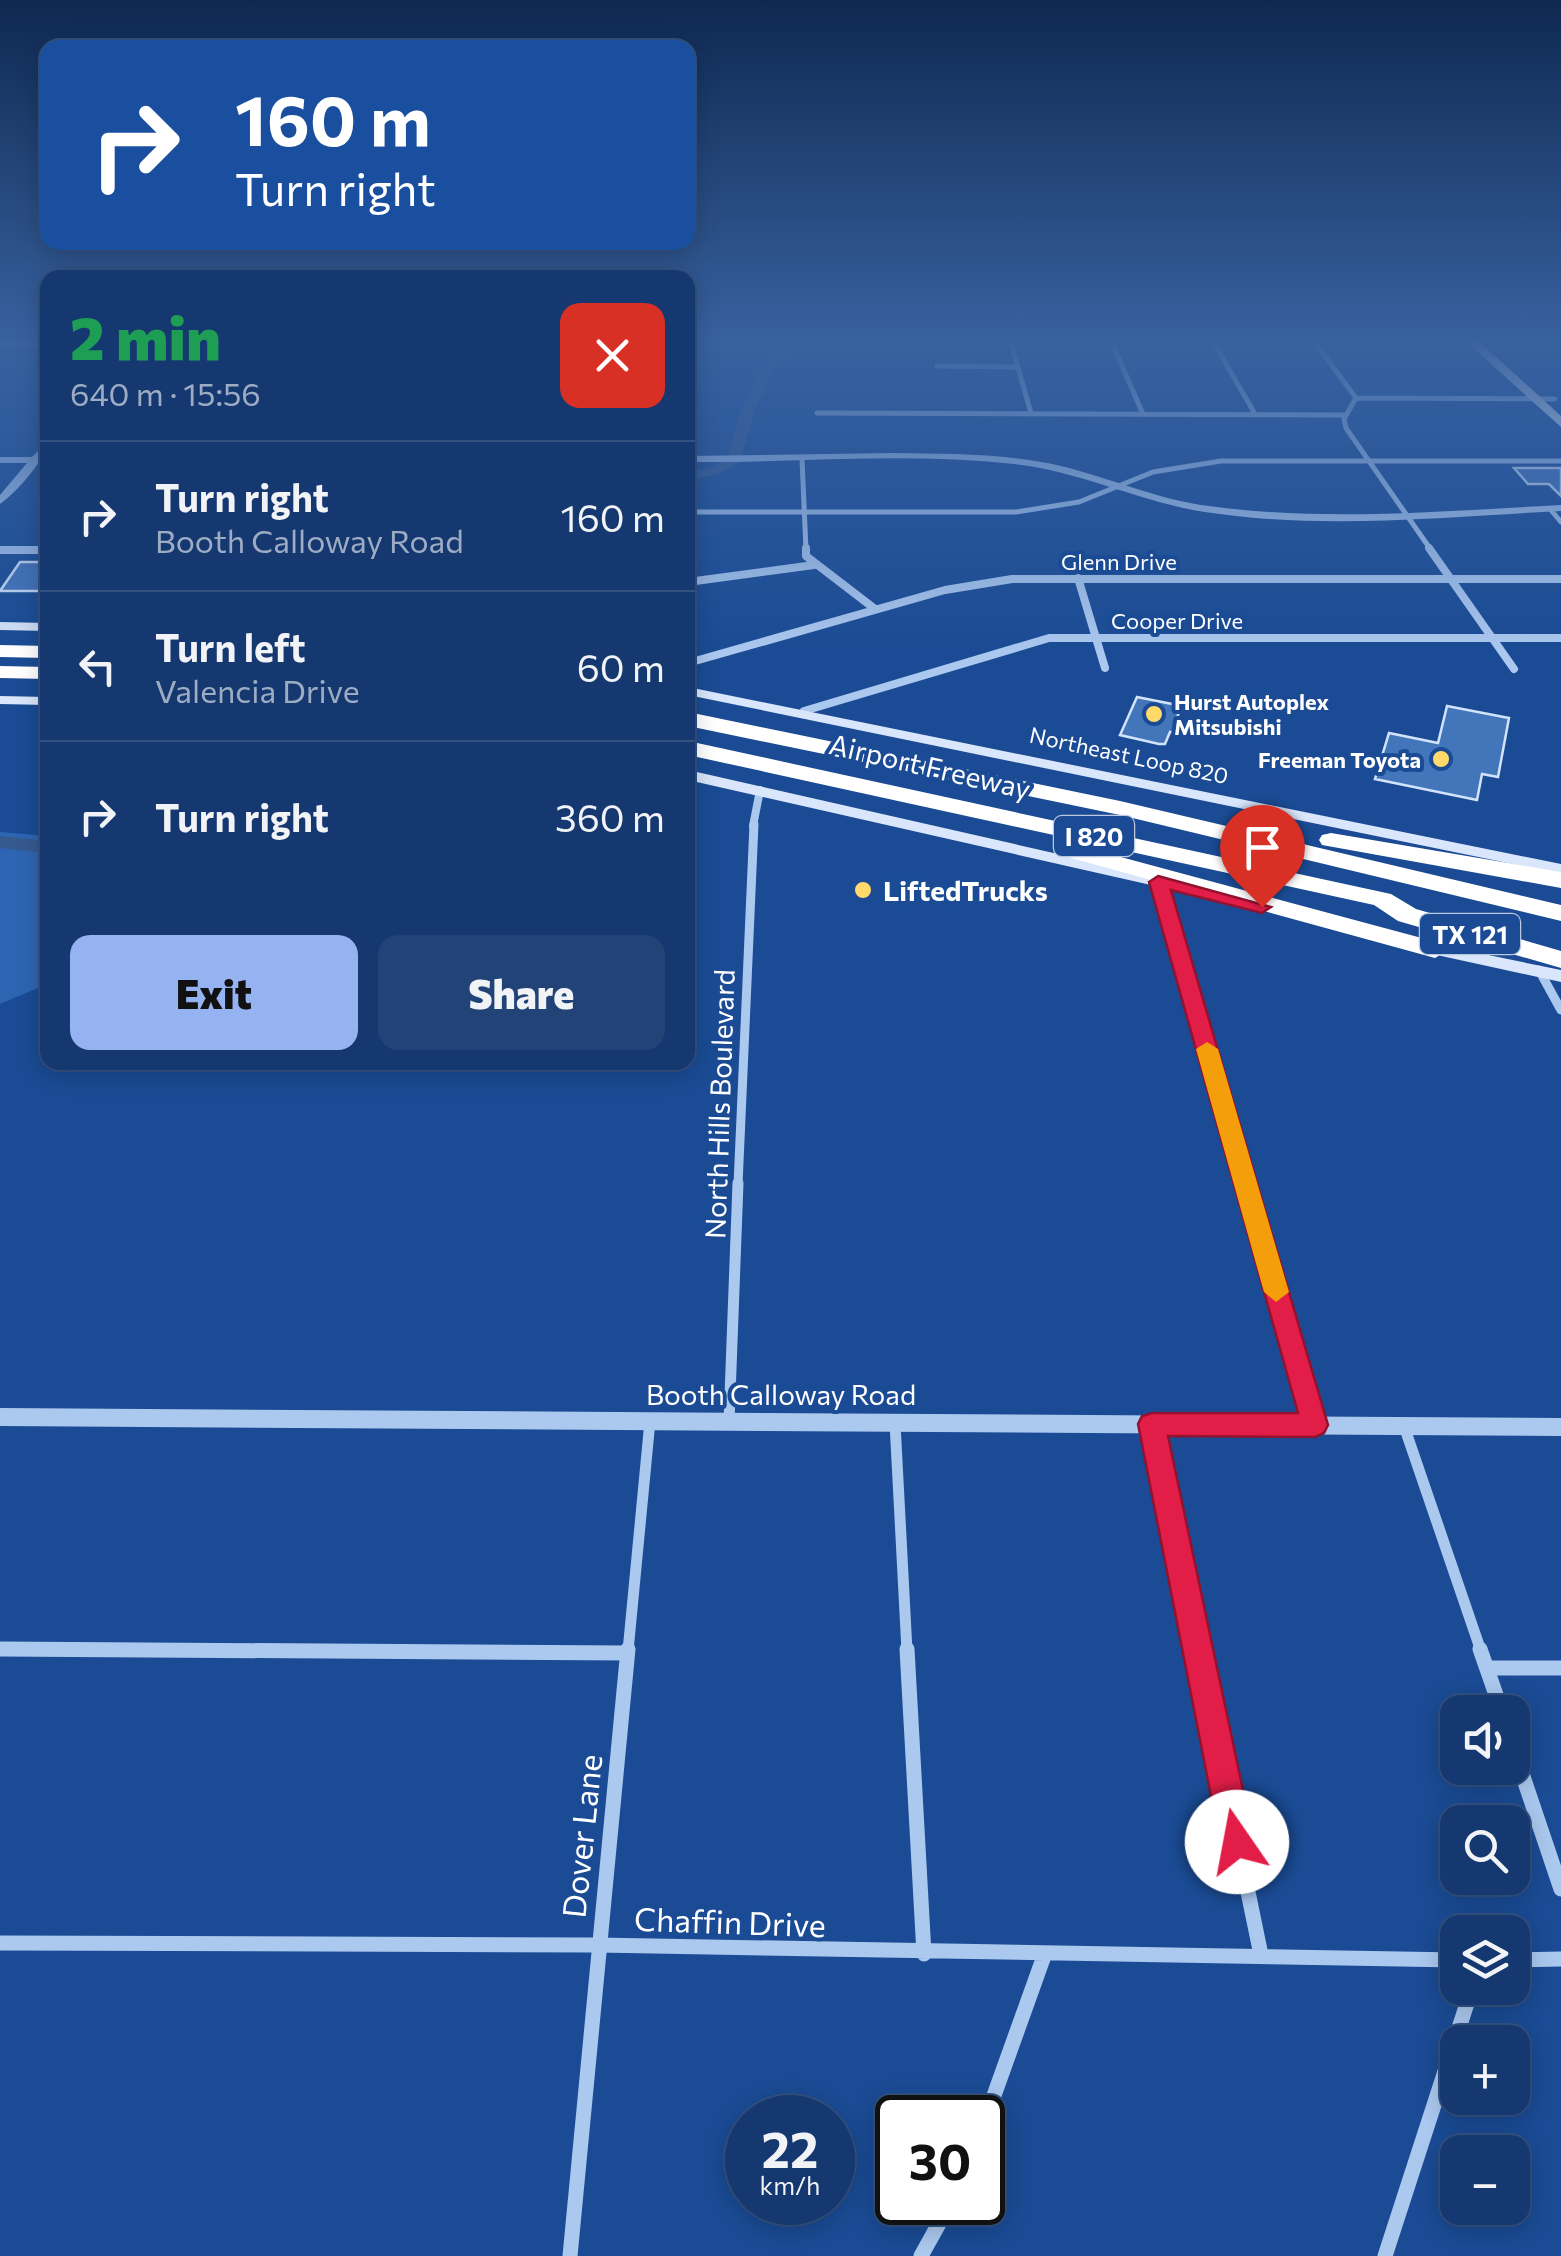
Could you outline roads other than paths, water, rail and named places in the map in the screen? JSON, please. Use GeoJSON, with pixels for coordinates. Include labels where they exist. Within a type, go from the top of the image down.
{"type":"FeatureCollection","features":[{"type":"Feature","properties":{"kind":"highway"},"geometry":{"type":"LineString","coordinates":[[0,651],[40,652]]}},
{"type":"Feature","properties":{"kind":"highway"},"geometry":{"type":"LineString","coordinates":[[0,672],[40,673]]}},
{"type":"Feature","properties":{"kind":"highway"},"geometry":{"type":"LineString","coordinates":[[0,682],[40,682]]}},
{"type":"Feature","properties":{"kind":"highway"},"geometry":{"type":"LineString","coordinates":[[695,711],[708,714],[723,725]]}},
{"type":"Feature","properties":{"kind":"highway","name":"Airport Freeway"},"geometry":{"type":"LineString","coordinates":[[695,720],[1120,808],[1560,913]]}},
{"type":"Feature","properties":{"kind":"highway","name":"Airport Freeway"},"geometry":{"type":"LineString","coordinates":[[695,749],[1382,899],[1407,916],[1550,965]]}},
{"type":"Feature","properties":{"kind":"highway"},"geometry":{"type":"LineString","coordinates":[[805,772],[833,788],[1435,950]]}},
{"type":"Feature","properties":{"kind":"highway"},"geometry":{"type":"LineString","coordinates":[[1120,808],[1202,817],[1561,880]]}},
{"type":"Feature","properties":{"kind":"highway","name":"I 820"},"geometry":{"type":"LineString","coordinates":[[1382,899],[1561,947]]}},
{"type":"Feature","properties":{"kind":"main road"},"geometry":{"type":"LineString","coordinates":[[0,626],[40,628]]}},
{"type":"Feature","properties":{"kind":"main road","name":"Northeast Loop 820"},"geometry":{"type":"LineString","coordinates":[[695,691],[1561,868]]}},
{"type":"Feature","properties":{"kind":"main road"},"geometry":{"type":"LineString","coordinates":[[0,700],[40,701]]}},
{"type":"Feature","properties":{"kind":"main road"},"geometry":{"type":"LineString","coordinates":[[695,776],[1435,950],[1550,965],[1561,976]]}},
{"type":"Feature","properties":{"kind":"street"},"geometry":{"type":"LineString","coordinates":[[1355,441],[1514,670]]}},
{"type":"Feature","properties":{"kind":"street"},"geometry":{"type":"LineString","coordinates":[[0,501],[40,453]]}},
{"type":"Feature","properties":{"kind":"street"},"geometry":{"type":"LineString","coordinates":[[695,459],[1007,460],[1079,472],[1181,504],[1233,512],[1406,515],[1556,509],[1561,522]]}},
{"type":"Feature","properties":{"kind":"street"},"geometry":{"type":"LineString","coordinates":[[802,459],[803,547],[814,565],[874,609]]}},
{"type":"Feature","properties":{"kind":"street"},"geometry":{"type":"LineString","coordinates":[[0,460],[40,460]]}},
{"type":"Feature","properties":{"kind":"street"},"geometry":{"type":"LineString","coordinates":[[695,512],[1016,512],[1079,502],[1153,472],[1201,463],[1561,461]]}},
{"type":"Feature","properties":{"kind":"street"},"geometry":{"type":"LineString","coordinates":[[0,550],[40,550]]}},
{"type":"Feature","properties":{"kind":"street"},"geometry":{"type":"LineString","coordinates":[[695,581],[814,565]]}},
{"type":"Feature","properties":{"kind":"street"},"geometry":{"type":"LineString","coordinates":[[1078,578],[1105,668]]}},
{"type":"Feature","properties":{"kind":"street","name":"Glenn Drive"},"geometry":{"type":"LineString","coordinates":[[695,661],[874,609],[996,580],[1561,579]]}},
{"type":"Feature","properties":{"kind":"street","name":"Cooper Drive"},"geometry":{"type":"LineString","coordinates":[[804,711],[1034,641],[1094,637],[1561,638]]}},
{"type":"Feature","properties":{"kind":"street","name":"North Hills Boulevard"},"geometry":{"type":"LineString","coordinates":[[729,1422],[752,834],[760,790]]}},
{"type":"Feature","properties":{"kind":"street"},"geometry":{"type":"LineString","coordinates":[[1158,882],[1315,1425]]}},
{"type":"Feature","properties":{"kind":"street"},"geometry":{"type":"LineString","coordinates":[[1550,965],[1561,1010]]}},
{"type":"Feature","properties":{"kind":"street","name":"Booth Calloway Road"},"geometry":{"type":"LineString","coordinates":[[0,1417],[1561,1427]]}},
{"type":"Feature","properties":{"kind":"street","name":"Dover Lane"},"geometry":{"type":"LineString","coordinates":[[570,2256],[650,1421]]}},
{"type":"Feature","properties":{"kind":"street"},"geometry":{"type":"LineString","coordinates":[[895,1423],[924,1954]]}},
{"type":"Feature","properties":{"kind":"street"},"geometry":{"type":"LineString","coordinates":[[1152,1424],[1261,1955]]}},
{"type":"Feature","properties":{"kind":"street"},"geometry":{"type":"LineString","coordinates":[[1404,1426],[1496,1695]]}},
{"type":"Feature","properties":{"kind":"street"},"geometry":{"type":"LineString","coordinates":[[0,1649],[627,1653]]}},
{"type":"Feature","properties":{"kind":"street"},"geometry":{"type":"LineString","coordinates":[[1487,1668],[1561,1668]]}},
{"type":"Feature","properties":{"kind":"street"},"geometry":{"type":"LineString","coordinates":[[1526,1785],[1561,1889]]}},
{"type":"Feature","properties":{"kind":"street","name":"Chaffin Drive"},"geometry":{"type":"LineString","coordinates":[[0,1943],[597,1945],[924,1954],[1440,1960]]}},
{"type":"Feature","properties":{"kind":"street"},"geometry":{"type":"LineString","coordinates":[[994,2095],[1044,1956]]}},
{"type":"Feature","properties":{"kind":"street"},"geometry":{"type":"LineString","coordinates":[[1530,1960],[1561,1959]]}},
{"type":"Feature","properties":{"kind":"street"},"geometry":{"type":"LineString","coordinates":[[1386,2256],[1467,2005]]}},
{"type":"Feature","properties":{"kind":"street"},"geometry":{"type":"LineString","coordinates":[[921,2256],[938,2225]]}},
{"type":"Feature","properties":{"kind":"waterway"},"geometry":{"type":"LineString","coordinates":[[695,475],[714,471],[734,459],[739,441]]}},
{"type":"Feature","properties":{"kind":"waterway"},"geometry":{"type":"LineString","coordinates":[[0,842],[40,846]]}},
{"type":"Feature","properties":{"kind":"place","name":"Hurst Autoplex Mitsubishi"},"geometry":{"type":"Point","coordinates":[1154,714]}},
{"type":"Feature","properties":{"kind":"place","name":"Freeman Toyota"},"geometry":{"type":"Point","coordinates":[1441,759]}},
{"type":"Feature","properties":{"kind":"place","name":"LiftedTrucks"},"geometry":{"type":"Point","coordinates":[863,890]}}]}
